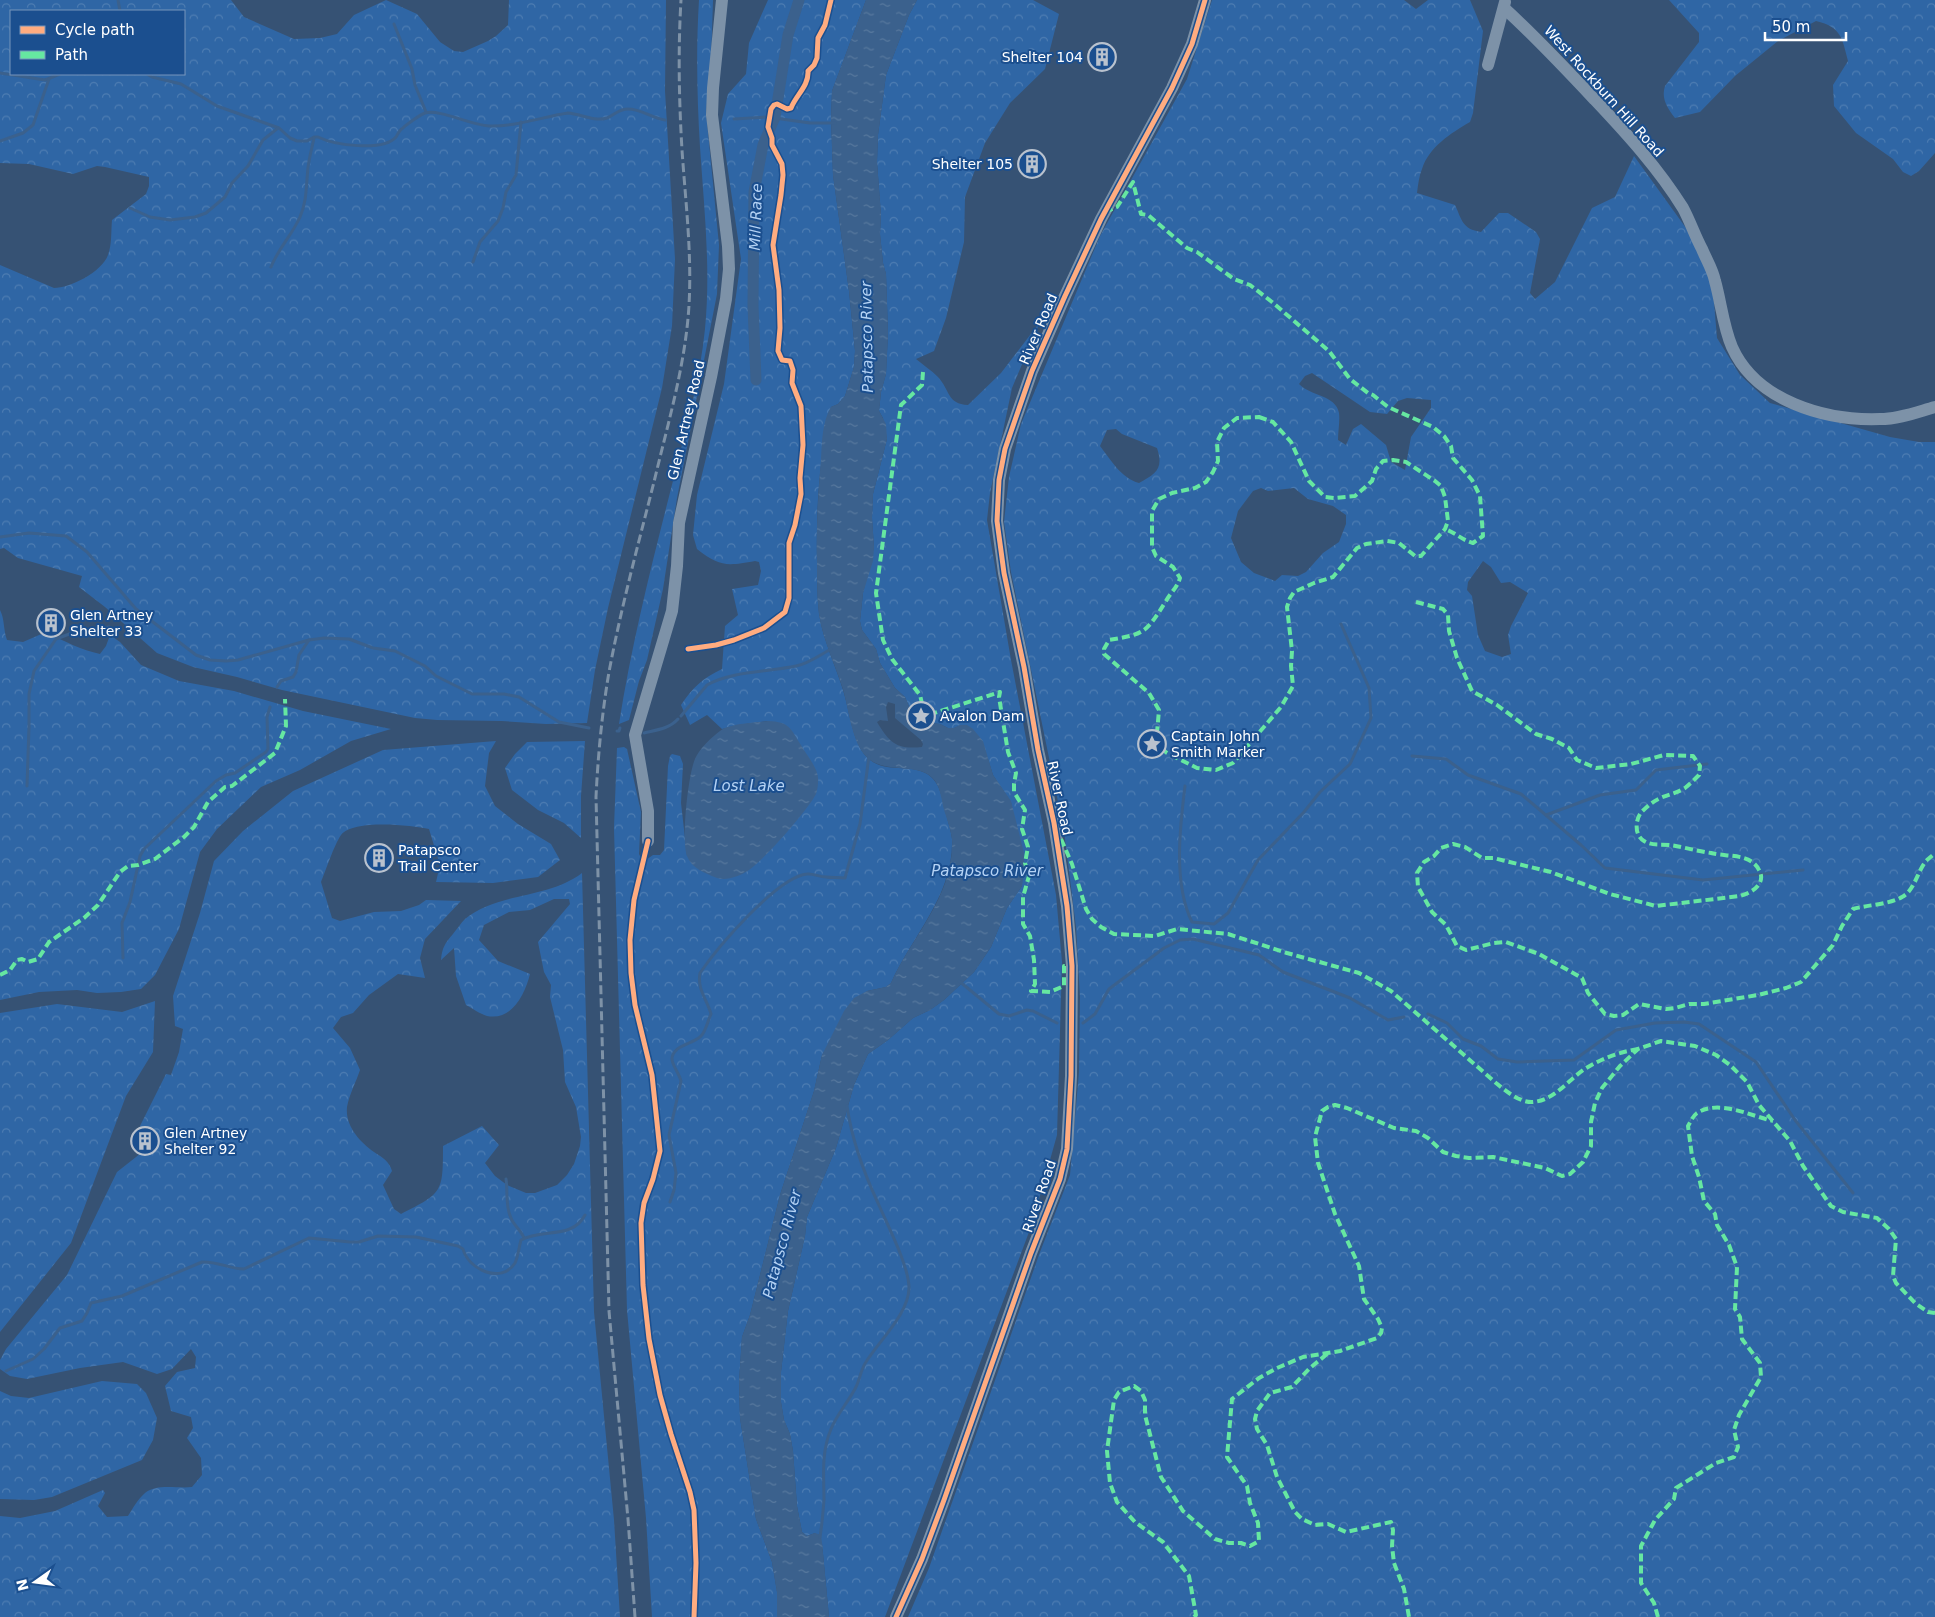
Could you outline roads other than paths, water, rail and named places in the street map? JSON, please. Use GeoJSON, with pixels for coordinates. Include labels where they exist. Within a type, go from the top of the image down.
{"type":"FeatureCollection","features":[{"type":"Feature","properties":{"kind":"street","name":"Glen Artney Road"},"geometry":{"type":"LineString","coordinates":[[648,841],[648,811],[635,735],[672,611],[679,523],[726,299],[729,269],[728,246],[712,115],[722,0]]}},
{"type":"Feature","properties":{"kind":"street","name":"River Road"},"geometry":{"type":"LineString","coordinates":[[896,1617],[922,1559],[944,1500],[1031,1252],[1060,1179],[1067,1149],[1071,1076],[1072,966],[1067,906],[1060,856],[1004,573],[998,528],[997,502],[1005,450],[1032,371],[1065,296],[1102,219],[1172,88],[1192,44],[1205,0]]}},
{"type":"Feature","properties":{"kind":"street"},"geometry":{"type":"LineString","coordinates":[[1488,66],[1504,4]]}},
{"type":"Feature","properties":{"kind":"street","name":"West Rockburn Hill Road"},"geometry":{"type":"LineString","coordinates":[[1504,4],[1633,140],[1664,179],[1684,209],[1715,278],[1724,323],[1732,346],[1752,377],[1769,391],[1820,413],[1880,419],[1904,416],[1935,407]]}},
{"type":"Feature","properties":{"kind":"water","name":"Patapsco River"},"geometry":{"type":"Polygon","coordinates":[[[866,0],[917,0],[909,15],[886,75],[878,135],[877,162],[881,215],[880,234],[886,274],[888,333],[886,374],[881,392],[879,411],[886,424],[887,439],[873,494],[873,561],[863,593],[860,621],[862,630],[876,649],[880,663],[895,688],[905,697],[913,716],[920,722],[940,724],[948,728],[967,725],[983,741],[993,775],[1011,801],[1024,853],[1024,873],[1022,886],[1007,908],[991,947],[974,972],[944,1000],[930,1010],[913,1018],[888,1040],[868,1054],[854,1085],[836,1148],[807,1217],[805,1236],[788,1311],[781,1372],[781,1402],[793,1451],[797,1506],[802,1532],[807,1536],[815,1533],[821,1535],[829,1617],[777,1617],[777,1592],[772,1562],[756,1519],[740,1418],[739,1382],[742,1337],[750,1315],[780,1195],[814,1091],[822,1055],[844,1011],[854,998],[867,991],[886,987],[891,983],[940,897],[947,879],[952,839],[937,784],[931,776],[913,769],[881,765],[872,761],[864,754],[853,732],[843,689],[826,643],[819,614],[817,525],[823,432],[831,407],[838,404],[845,396],[854,367],[855,351],[833,175],[832,91],[866,0]],[[888,702],[886,707],[888,721],[880,720],[877,722],[881,729],[885,735],[900,746],[922,747],[921,740],[895,718],[895,704],[888,702]]]}},
{"type":"Feature","properties":{"kind":"water","name":"Lost Lake"},"geometry":{"type":"Polygon","coordinates":[[[768,721],[781,723],[789,727],[794,734],[817,773],[818,784],[816,794],[775,846],[756,865],[738,876],[725,879],[717,878],[699,870],[692,864],[685,848],[686,808],[692,767],[699,751],[724,728],[768,721]]]}},
{"type":"Feature","properties":{"kind":"waterway"},"geometry":{"type":"LineString","coordinates":[[118,0],[120,10]]}},
{"type":"Feature","properties":{"kind":"waterway","name":"Mill Race"},"geometry":{"type":"LineString","coordinates":[[756,380],[753,306],[754,192],[763,145],[775,117],[788,35],[799,0]]}},
{"type":"Feature","properties":{"kind":"waterway"},"geometry":{"type":"LineString","coordinates":[[394,24],[412,69],[415,85],[426,112]]}},
{"type":"Feature","properties":{"kind":"waterway"},"geometry":{"type":"LineString","coordinates":[[0,73],[10,75]]}},
{"type":"Feature","properties":{"kind":"waterway"},"geometry":{"type":"LineString","coordinates":[[13,75],[45,80],[58,75]]}},
{"type":"Feature","properties":{"kind":"waterway"},"geometry":{"type":"LineString","coordinates":[[149,75],[181,84],[217,106],[279,128],[290,138],[297,141],[307,141],[318,137],[358,146],[381,144],[390,142],[400,130],[420,115],[431,112],[489,126],[519,123],[568,113],[602,119],[628,109],[637,110],[665,120]]}},
{"type":"Feature","properties":{"kind":"waterway"},"geometry":{"type":"LineString","coordinates":[[0,141],[23,133],[33,125],[49,79]]}},
{"type":"Feature","properties":{"kind":"waterway"},"geometry":{"type":"LineString","coordinates":[[734,119],[767,117],[810,123],[835,123]]}},
{"type":"Feature","properties":{"kind":"waterway"},"geometry":{"type":"LineString","coordinates":[[473,262],[480,242],[498,221],[506,192],[516,175],[521,122]]}},
{"type":"Feature","properties":{"kind":"waterway"},"geometry":{"type":"LineString","coordinates":[[130,208],[150,217],[170,220],[195,217],[206,213],[225,197],[232,183],[248,166],[263,140],[278,128]]}},
{"type":"Feature","properties":{"kind":"waterway"},"geometry":{"type":"LineString","coordinates":[[271,267],[277,254],[297,224],[302,211],[306,193],[308,164],[314,138]]}},
{"type":"Feature","properties":{"kind":"waterway"},"geometry":{"type":"LineString","coordinates":[[0,537],[29,533],[66,536],[87,552],[136,609],[196,655],[210,660],[238,660],[309,640],[324,638],[349,639],[373,648],[395,651],[425,666],[436,676],[472,694],[504,694],[519,697],[559,722],[589,728]]}},
{"type":"Feature","properties":{"kind":"waterway"},"geometry":{"type":"LineString","coordinates":[[1185,786],[1180,837],[1182,890],[1192,922],[1214,924],[1228,913],[1258,860],[1304,812],[1320,792],[1350,764],[1371,718],[1369,688],[1341,624]]}},
{"type":"Feature","properties":{"kind":"waterway"},"geometry":{"type":"LineString","coordinates":[[27,786],[29,694],[34,671],[56,639],[72,633],[109,627]]}},
{"type":"Feature","properties":{"kind":"waterway"},"geometry":{"type":"LineString","coordinates":[[277,687],[281,681],[293,677],[296,672],[299,655],[309,640]]}},
{"type":"Feature","properties":{"kind":"waterway"},"geometry":{"type":"LineString","coordinates":[[681,716],[707,685],[717,680],[739,674],[800,665],[831,649]]}},
{"type":"Feature","properties":{"kind":"waterway"},"geometry":{"type":"LineString","coordinates":[[123,958],[122,923],[130,902],[140,856],[144,849],[216,781],[226,775],[235,773],[266,752],[268,749],[267,717],[270,707]]}},
{"type":"Feature","properties":{"kind":"waterway"},"geometry":{"type":"LineString","coordinates":[[644,733],[666,727],[678,719]]}},
{"type":"Feature","properties":{"kind":"waterway"},"geometry":{"type":"LineString","coordinates":[[617,731],[620,728]]}},
{"type":"Feature","properties":{"kind":"waterway"},"geometry":{"type":"LineString","coordinates":[[670,1202],[676,1173],[669,1135],[681,1081],[672,1059],[673,1054],[679,1048],[698,1039],[703,1034],[711,1014],[701,989],[700,973],[733,931],[780,887],[794,878],[807,874],[845,878],[860,824],[869,756]]}},
{"type":"Feature","properties":{"kind":"waterway"},"geometry":{"type":"LineString","coordinates":[[1412,756],[1446,759],[1468,775],[1521,794],[1605,868],[1703,880],[1803,870]]}},
{"type":"Feature","properties":{"kind":"waterway"},"geometry":{"type":"LineString","coordinates":[[1546,815],[1600,795],[1636,790],[1656,770],[1707,764]]}},
{"type":"Feature","properties":{"kind":"waterway"},"geometry":{"type":"LineString","coordinates":[[1083,1023],[1095,1014],[1109,989],[1164,948],[1180,940],[1193,939],[1259,955],[1283,972],[1350,998],[1388,1020],[1404,1017]]}},
{"type":"Feature","properties":{"kind":"waterway"},"geometry":{"type":"LineString","coordinates":[[959,981],[999,1014],[1009,1016],[1027,1010],[1057,1023]]}},
{"type":"Feature","properties":{"kind":"waterway"},"geometry":{"type":"LineString","coordinates":[[1428,1014],[1447,1023],[1463,1039],[1481,1046],[1498,1059],[1517,1062],[1574,1060],[1616,1030],[1655,1023],[1684,1022],[1699,1024],[1756,1062],[1795,1120],[1853,1193]]}},
{"type":"Feature","properties":{"kind":"waterway"},"geometry":{"type":"LineString","coordinates":[[820,1537],[824,1500],[824,1455],[831,1429],[856,1387],[864,1365],[899,1317],[908,1297],[909,1288],[902,1257],[859,1156],[847,1106]]}},
{"type":"Feature","properties":{"kind":"waterway"},"geometry":{"type":"LineString","coordinates":[[506,1179],[509,1213],[512,1221],[524,1238]]}},
{"type":"Feature","properties":{"kind":"waterway"},"geometry":{"type":"LineString","coordinates":[[6,1371],[33,1359],[44,1349],[60,1328],[82,1321],[91,1303],[122,1296],[202,1262],[244,1269],[309,1238],[359,1242],[378,1236],[416,1237],[458,1246],[463,1249],[471,1263],[486,1272],[494,1274],[509,1270],[515,1263],[521,1240],[565,1231],[579,1223],[585,1215]]}},
{"type":"Feature","properties":{"kind":"railway"},"geometry":{"type":"LineString","coordinates":[[635,1617],[609,1311],[596,797],[604,703],[609,672],[624,600],[673,405],[687,328],[690,261],[680,112],[681,0]]}},
{"type":"Feature","properties":{"kind":"place","name":"Shelter 104"},"geometry":{"type":"Point","coordinates":[1102,57]}},
{"type":"Feature","properties":{"kind":"place","name":"Shelter 105"},"geometry":{"type":"Point","coordinates":[1032,164]}},
{"type":"Feature","properties":{"kind":"place","name":"Glen Artney Shelter 33"},"geometry":{"type":"Point","coordinates":[51,623]}},
{"type":"Feature","properties":{"kind":"place","name":"Avalon Dam"},"geometry":{"type":"Point","coordinates":[921,716]}},
{"type":"Feature","properties":{"kind":"place","name":"Captain John Smith Marker"},"geometry":{"type":"Point","coordinates":[1152,744]}},
{"type":"Feature","properties":{"kind":"place","name":"Patapsco Trail Center"},"geometry":{"type":"Point","coordinates":[379,858]}},
{"type":"Feature","properties":{"kind":"place","name":"Glen Artney Shelter 92"},"geometry":{"type":"Point","coordinates":[145,1141]}}]}
